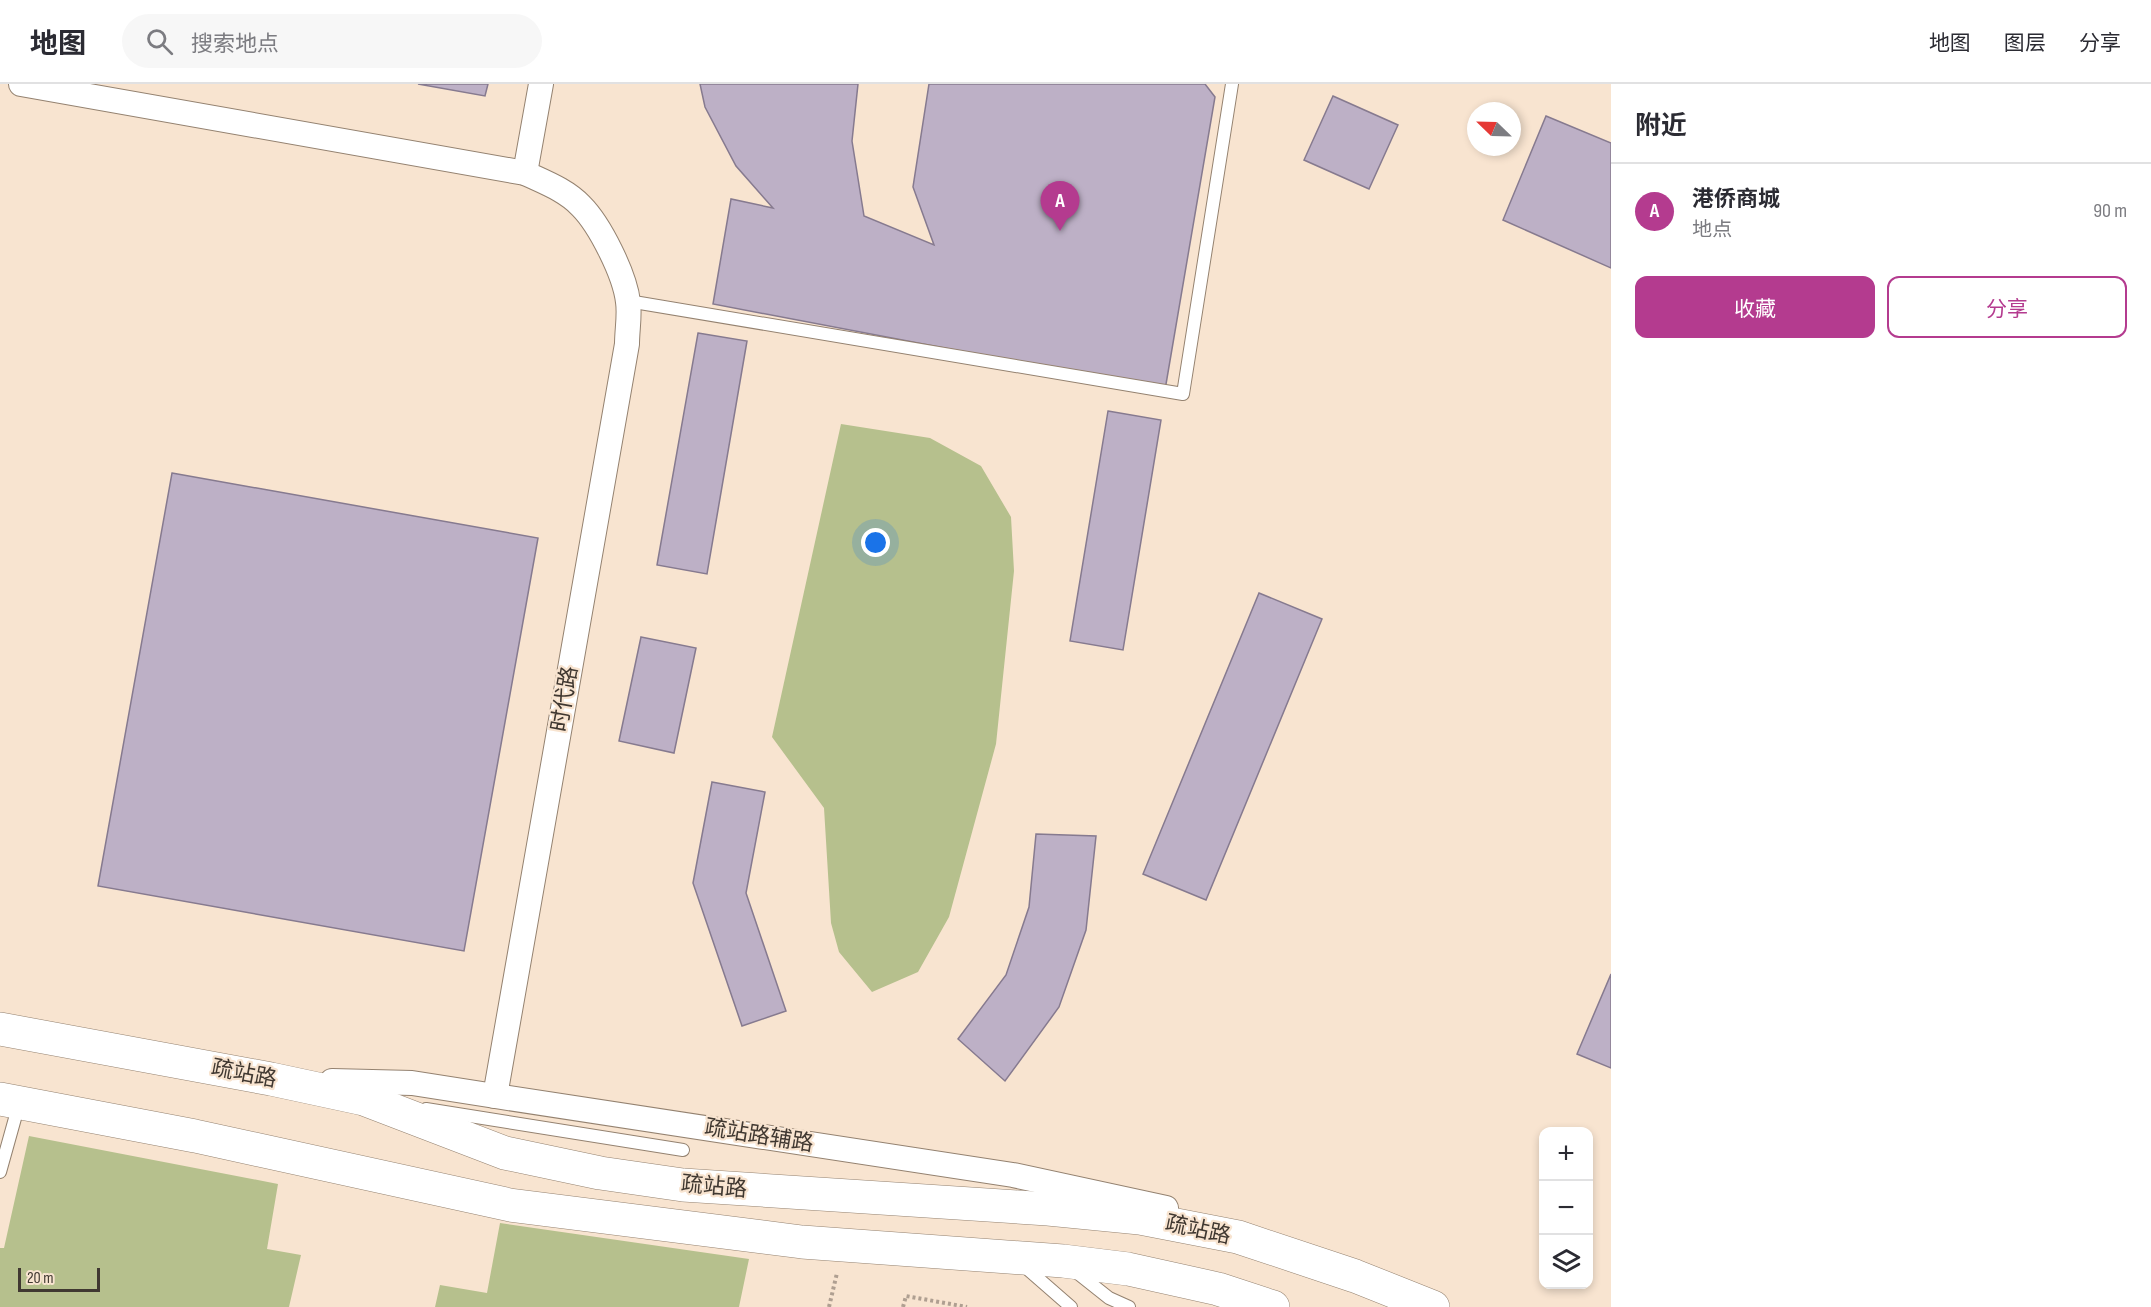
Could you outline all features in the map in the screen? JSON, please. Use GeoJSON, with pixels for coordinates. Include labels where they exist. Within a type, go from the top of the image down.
{"type":"FeatureCollection","features":[{"type":"Feature","properties":{"kind":"street","name":"时代路"},"geometry":{"type":"LineString","coordinates":[[21,84],[525,173],[560,190],[581,206],[614,255],[628,301],[627,344],[495,1096]]}},
{"type":"Feature","properties":{"kind":"street"},"geometry":{"type":"LineString","coordinates":[[525,173],[541,84]]}},
{"type":"Feature","properties":{"kind":"street","name":"疏站路"},"geometry":{"type":"LineString","coordinates":[[0,1029],[272,1079],[364,1099],[505,1153],[600,1173],[683,1185],[1048,1209],[1140,1218],[1238,1237],[1355,1276],[1433,1307]]}},
{"type":"Feature","properties":{"kind":"street","name":"疏站路辅路"},"geometry":{"type":"LineString","coordinates":[[272,1079],[412,1083],[1013,1175],[1171,1209],[1238,1237]]}},
{"type":"Feature","properties":{"kind":"street","name":"疏站路"},"geometry":{"type":"LineString","coordinates":[[10,1101],[195,1136],[510,1205],[812,1243],[1063,1261],[1128,1269],[1218,1288],[1273,1307]]}},
{"type":"Feature","properties":{"kind":"lane"},"geometry":{"type":"LineString","coordinates":[[628,301],[1183,394],[1233,84]]}},
{"type":"Feature","properties":{"kind":"lane"},"geometry":{"type":"LineString","coordinates":[[364,1099],[683,1150]]}},
{"type":"Feature","properties":{"kind":"lane"},"geometry":{"type":"LineString","coordinates":[[0,1172],[10,1101]]}},
{"type":"Feature","properties":{"kind":"lane"},"geometry":{"type":"LineString","coordinates":[[1014,1257],[1071,1307]]}},
{"type":"Feature","properties":{"kind":"lane"},"geometry":{"type":"LineString","coordinates":[[1063,1261],[1109,1298],[1128,1307]]}},
{"type":"Feature","properties":{"kind":"path"},"geometry":{"type":"LineString","coordinates":[[903,1307],[906,1296],[967,1307]]}},
{"type":"Feature","properties":{"kind":"green space"},"geometry":{"type":"Polygon","coordinates":[[[841,424],[930,438],[981,466],[1011,517],[1014,571],[996,744],[949,917],[918,972],[872,992],[839,952],[831,923],[824,808],[772,737],[841,424]]]}},
{"type":"Feature","properties":{"kind":"green space"},"geometry":{"type":"Polygon","coordinates":[[[29,1136],[278,1184],[267,1249],[301,1255],[289,1307],[0,1307],[0,1248],[4,1248],[29,1136]]]}},
{"type":"Feature","properties":{"kind":"green space"},"geometry":{"type":"Polygon","coordinates":[[[500,1223],[749,1259],[739,1307],[435,1307],[440,1285],[487,1293],[500,1223]]]}},
{"type":"Feature","properties":{"kind":"building"},"geometry":{"type":"Polygon","coordinates":[[[418,84],[488,84],[485,96],[418,84]]]}},
{"type":"Feature","properties":{"kind":"building"},"geometry":{"type":"Polygon","coordinates":[[[700,84],[858,84],[852,141],[864,216],[934,245],[913,187],[929,84],[1205,84],[1215,97],[1165,390],[713,304],[731,199],[773,208],[736,166],[705,107],[700,84]]]}},
{"type":"Feature","properties":{"kind":"building"},"geometry":{"type":"Polygon","coordinates":[[[1333,96],[1398,125],[1369,189],[1304,160],[1333,96]]]}},
{"type":"Feature","properties":{"kind":"building"},"geometry":{"type":"Polygon","coordinates":[[[1546,116],[1611,143],[1611,268],[1503,220],[1546,116]]]}},
{"type":"Feature","properties":{"kind":"building"},"geometry":{"type":"Polygon","coordinates":[[[698,333],[747,341],[707,574],[657,565],[698,333]]]}},
{"type":"Feature","properties":{"kind":"building"},"geometry":{"type":"Polygon","coordinates":[[[1108,411],[1161,420],[1123,650],[1070,641],[1108,411]]]}},
{"type":"Feature","properties":{"kind":"building"},"geometry":{"type":"Polygon","coordinates":[[[172,473],[538,538],[464,951],[98,886],[172,473]]]}},
{"type":"Feature","properties":{"kind":"building"},"geometry":{"type":"Polygon","coordinates":[[[1259,593],[1322,619],[1206,900],[1143,874],[1259,593]]]}},
{"type":"Feature","properties":{"kind":"building"},"geometry":{"type":"Polygon","coordinates":[[[641,637],[696,648],[674,753],[619,741],[641,637]]]}},
{"type":"Feature","properties":{"kind":"building"},"geometry":{"type":"Polygon","coordinates":[[[712,782],[765,792],[746,893],[786,1011],[742,1026],[693,883],[712,782]]]}},
{"type":"Feature","properties":{"kind":"building"},"geometry":{"type":"Polygon","coordinates":[[[1036,834],[1096,836],[1086,930],[1059,1007],[1005,1081],[958,1039],[1006,975],[1029,907],[1036,834]]]}},
{"type":"Feature","properties":{"kind":"building"},"geometry":{"type":"Polygon","coordinates":[[[1611,974],[1611,1068],[1577,1054],[1611,974]]]}},
{"type":"Feature","properties":{"kind":"place","name":"港侨商城"},"geometry":{"type":"Point","coordinates":[1060,231]}}]}
